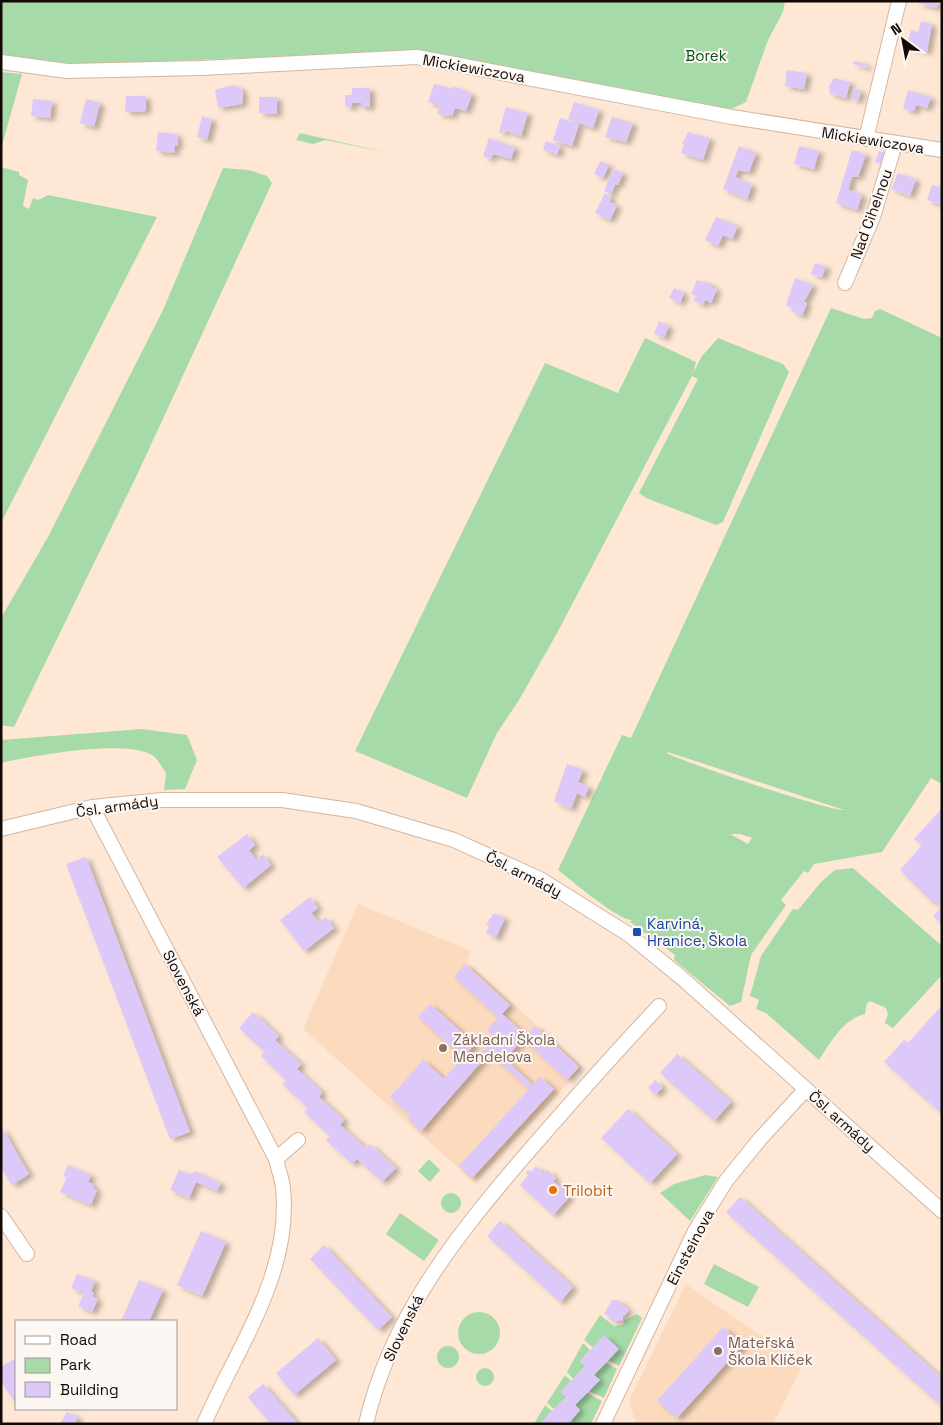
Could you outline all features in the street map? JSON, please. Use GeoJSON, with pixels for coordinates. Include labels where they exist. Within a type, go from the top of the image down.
{"type":"FeatureCollection","features":[{"type":"Feature","properties":{"kind":"street"},"geometry":{"type":"LineString","coordinates":[[866,139],[899,1]]}},
{"type":"Feature","properties":{"kind":"street","name":"Mickiewiczova"},"geometry":{"type":"LineString","coordinates":[[1,62],[67,71],[201,68],[417,58],[732,117],[942,150]]}},
{"type":"Feature","properties":{"kind":"street","name":"Nad Cihelnou"},"geometry":{"type":"LineString","coordinates":[[845,283],[873,217],[895,144]]}},
{"type":"Feature","properties":{"kind":"street","name":"Čsl. armády"},"geometry":{"type":"LineString","coordinates":[[1,829],[92,808],[162,800],[282,800],[356,811],[454,840],[540,879],[628,934],[683,978],[942,1211]]}},
{"type":"Feature","properties":{"kind":"street","name":"Slovenská"},"geometry":{"type":"LineString","coordinates":[[92,808],[276,1159],[283,1188],[281,1242],[273,1272],[243,1344],[204,1424]]}},
{"type":"Feature","properties":{"kind":"street","name":"Slovenská"},"geometry":{"type":"LineString","coordinates":[[366,1424],[371,1403],[386,1362],[410,1308],[447,1250],[493,1193],[565,1110],[659,1006]]}},
{"type":"Feature","properties":{"kind":"street","name":"Einsteinova"},"geometry":{"type":"LineString","coordinates":[[603,1424],[695,1231],[726,1182],[760,1139],[806,1089]]}},
{"type":"Feature","properties":{"kind":"street"},"geometry":{"type":"LineString","coordinates":[[276,1159],[298,1140]]}},
{"type":"Feature","properties":{"kind":"street"},"geometry":{"type":"LineString","coordinates":[[1,1216],[27,1254]]}},
{"type":"Feature","properties":{"kind":"shaded area","name":"Základní Škola Mendelova"},"geometry":{"type":"Polygon","coordinates":[[[358,904],[471,951],[467,962],[583,1067],[475,1183],[303,1029],[358,904]]]}},
{"type":"Feature","properties":{"kind":"shaded area","name":"Mateřská Škola Klíček"},"geometry":{"type":"Polygon","coordinates":[[[686,1284],[803,1365],[773,1424],[636,1424],[629,1401],[686,1284]]]}},
{"type":"Feature","properties":{"kind":"green space","name":"Borek"},"geometry":{"type":"Polygon","coordinates":[[[1,1],[785,1],[783,12],[768,40],[746,102],[723,113],[420,51],[72,65],[1,55],[1,1]]]}},
{"type":"Feature","properties":{"kind":"green space"},"geometry":{"type":"Polygon","coordinates":[[[1,72],[22,74],[1,149],[1,72]]]}},
{"type":"Feature","properties":{"kind":"green space"},"geometry":{"type":"Polygon","coordinates":[[[300,133],[389,153],[325,140],[313,144],[296,140],[300,133]]]}},
{"type":"Feature","properties":{"kind":"green space"},"geometry":{"type":"Polygon","coordinates":[[[1,167],[19,172],[19,175],[28,180],[23,206],[29,209],[33,198],[38,200],[48,195],[157,217],[1,523],[1,167]]]}},
{"type":"Feature","properties":{"kind":"green space"},"geometry":{"type":"Polygon","coordinates":[[[223,168],[249,170],[267,176],[272,183],[136,477],[14,727],[1,725],[1,618],[48,537],[163,310],[223,168]]]}},
{"type":"Feature","properties":{"kind":"green space"},"geometry":{"type":"Polygon","coordinates":[[[831,308],[864,319],[872,318],[875,311],[880,309],[942,338],[942,784],[931,778],[882,852],[814,864],[808,873],[804,871],[781,900],[786,905],[751,955],[741,1002],[730,1006],[674,960],[675,955],[630,922],[632,920],[626,919],[606,907],[558,870],[622,735],[631,738],[831,308]],[[668,752],[698,766],[756,785],[813,803],[844,810],[668,752]],[[730,834],[748,844],[752,838],[740,834],[730,834]]]}},
{"type":"Feature","properties":{"kind":"green space"},"geometry":{"type":"Polygon","coordinates":[[[645,338],[696,362],[693,373],[702,356],[718,338],[783,364],[789,372],[723,522],[716,525],[646,498],[639,493],[698,379],[692,376],[556,635],[519,700],[497,733],[467,798],[355,751],[545,363],[618,393],[645,338]]]}},
{"type":"Feature","properties":{"kind":"green space"},"geometry":{"type":"Polygon","coordinates":[[[142,729],[187,735],[197,760],[185,789],[164,790],[166,773],[158,760],[152,755],[138,750],[78,750],[1,763],[1,740],[142,729]]]}},
{"type":"Feature","properties":{"kind":"green space"},"geometry":{"type":"Polygon","coordinates":[[[853,868],[942,946],[942,975],[893,1028],[885,1023],[888,1014],[886,1008],[870,1001],[867,1003],[865,1014],[850,1021],[838,1032],[819,1060],[766,1013],[756,1009],[759,1000],[750,996],[761,956],[793,909],[798,910],[821,882],[835,870],[853,868]]]}},
{"type":"Feature","properties":{"kind":"green space"},"geometry":{"type":"Polygon","coordinates":[[[429,1159],[440,1170],[430,1182],[418,1171],[429,1159]]]}},
{"type":"Feature","properties":{"kind":"green space"},"geometry":{"type":"Polygon","coordinates":[[[705,1175],[718,1177],[690,1221],[660,1193],[674,1184],[705,1175]]]}},
{"type":"Feature","properties":{"kind":"green space"},"geometry":{"type":"Polygon","coordinates":[[[447,1193],[455,1193],[461,1199],[461,1207],[455,1213],[447,1213],[441,1207],[441,1199],[447,1193]]]}},
{"type":"Feature","properties":{"kind":"green space"},"geometry":{"type":"Polygon","coordinates":[[[400,1213],[439,1240],[424,1261],[386,1234],[400,1213]]]}},
{"type":"Feature","properties":{"kind":"green space"},"geometry":{"type":"Polygon","coordinates":[[[714,1264],[759,1287],[748,1307],[704,1284],[714,1264]]]}},
{"type":"Feature","properties":{"kind":"green space"},"geometry":{"type":"Polygon","coordinates":[[[475,1312],[483,1312],[494,1318],[500,1333],[494,1348],[483,1354],[475,1354],[464,1348],[458,1337],[458,1329],[464,1318],[475,1312]]]}},
{"type":"Feature","properties":{"kind":"green space"},"geometry":{"type":"Polygon","coordinates":[[[637,1314],[642,1318],[619,1366],[608,1360],[584,1340],[600,1315],[614,1326],[623,1325],[624,1321],[637,1314]]]}},
{"type":"Feature","properties":{"kind":"green space"},"geometry":{"type":"Polygon","coordinates":[[[583,1343],[590,1350],[580,1361],[585,1366],[573,1379],[567,1372],[583,1343]]]}},
{"type":"Feature","properties":{"kind":"green space"},"geometry":{"type":"Polygon","coordinates":[[[448,1346],[456,1349],[459,1357],[456,1365],[448,1368],[440,1365],[437,1357],[440,1349],[448,1346]]]}},
{"type":"Feature","properties":{"kind":"green space"},"geometry":{"type":"Polygon","coordinates":[[[606,1363],[617,1369],[604,1398],[589,1391],[600,1380],[594,1375],[606,1363]]]}},
{"type":"Feature","properties":{"kind":"green space"},"geometry":{"type":"Polygon","coordinates":[[[485,1368],[492,1370],[494,1377],[492,1384],[485,1386],[478,1384],[476,1377],[478,1370],[485,1368]]]}},
{"type":"Feature","properties":{"kind":"green space"},"geometry":{"type":"Polygon","coordinates":[[[565,1375],[571,1381],[561,1392],[566,1397],[554,1409],[547,1403],[565,1375]]]}},
{"type":"Feature","properties":{"kind":"green space"},"geometry":{"type":"Polygon","coordinates":[[[587,1393],[602,1401],[591,1424],[576,1424],[571,1421],[580,1410],[575,1405],[587,1393]]]}},
{"type":"Feature","properties":{"kind":"green space"},"geometry":{"type":"Polygon","coordinates":[[[545,1405],[552,1411],[542,1422],[543,1424],[534,1424],[545,1405]]]}},
{"type":"Feature","properties":{"kind":"building"},"geometry":{"type":"Polygon","coordinates":[[[918,1],[938,1],[936,8],[918,3],[918,1]]]}},
{"type":"Feature","properties":{"kind":"building"},"geometry":{"type":"Polygon","coordinates":[[[921,21],[932,24],[927,52],[907,47],[911,30],[918,32],[921,21]]]}},
{"type":"Feature","properties":{"kind":"building"},"geometry":{"type":"Polygon","coordinates":[[[854,61],[867,64],[866,68],[853,64],[854,61]]]}},
{"type":"Feature","properties":{"kind":"building"},"geometry":{"type":"Polygon","coordinates":[[[787,70],[807,73],[804,89],[785,86],[787,70]]]}},
{"type":"Feature","properties":{"kind":"building"},"geometry":{"type":"Polygon","coordinates":[[[834,78],[850,82],[846,98],[830,94],[829,86],[834,78]]]}},
{"type":"Feature","properties":{"kind":"building"},"geometry":{"type":"Polygon","coordinates":[[[434,84],[452,89],[453,86],[472,94],[466,111],[455,108],[452,116],[437,114],[440,106],[428,102],[434,84]]]}},
{"type":"Feature","properties":{"kind":"building"},"geometry":{"type":"Polygon","coordinates":[[[233,85],[241,88],[243,94],[242,104],[218,108],[215,90],[233,85]]]}},
{"type":"Feature","properties":{"kind":"building"},"geometry":{"type":"Polygon","coordinates":[[[352,88],[370,88],[370,107],[361,107],[361,103],[352,103],[352,107],[345,107],[345,95],[352,95],[352,88]]]}},
{"type":"Feature","properties":{"kind":"building"},"geometry":{"type":"Polygon","coordinates":[[[854,88],[861,90],[858,101],[851,99],[854,88]]]}},
{"type":"Feature","properties":{"kind":"building"},"geometry":{"type":"Polygon","coordinates":[[[908,90],[931,97],[927,108],[916,105],[914,111],[910,111],[903,108],[908,90]]]}},
{"type":"Feature","properties":{"kind":"building"},"geometry":{"type":"Polygon","coordinates":[[[126,96],[146,96],[146,111],[125,112],[126,96]]]}},
{"type":"Feature","properties":{"kind":"building"},"geometry":{"type":"Polygon","coordinates":[[[259,97],[277,97],[277,114],[259,113],[259,97]]]}},
{"type":"Feature","properties":{"kind":"building"},"geometry":{"type":"Polygon","coordinates":[[[33,99],[52,101],[50,118],[31,116],[33,99]]]}},
{"type":"Feature","properties":{"kind":"building"},"geometry":{"type":"Polygon","coordinates":[[[86,99],[100,103],[94,127],[80,123],[86,99]]]}},
{"type":"Feature","properties":{"kind":"building"},"geometry":{"type":"Polygon","coordinates":[[[574,102],[599,110],[593,128],[568,119],[574,102]]]}},
{"type":"Feature","properties":{"kind":"building"},"geometry":{"type":"Polygon","coordinates":[[[506,107],[528,113],[521,136],[504,130],[503,134],[499,132],[506,107]]]}},
{"type":"Feature","properties":{"kind":"building"},"geometry":{"type":"Polygon","coordinates":[[[202,116],[212,119],[207,140],[197,137],[202,116]]]}},
{"type":"Feature","properties":{"kind":"building"},"geometry":{"type":"Polygon","coordinates":[[[612,117],[633,123],[626,142],[605,137],[612,117]]]}},
{"type":"Feature","properties":{"kind":"building"},"geometry":{"type":"Polygon","coordinates":[[[560,118],[579,124],[572,146],[553,140],[560,118]]]}},
{"type":"Feature","properties":{"kind":"building"},"geometry":{"type":"Polygon","coordinates":[[[158,132],[177,134],[178,146],[175,145],[174,153],[156,151],[158,132]]]}},
{"type":"Feature","properties":{"kind":"building"},"geometry":{"type":"Polygon","coordinates":[[[688,132],[710,138],[703,160],[681,153],[684,144],[682,144],[688,132]]]}},
{"type":"Feature","properties":{"kind":"building"},"geometry":{"type":"Polygon","coordinates":[[[489,138],[515,147],[511,159],[493,154],[491,159],[483,156],[489,138]]]}},
{"type":"Feature","properties":{"kind":"building"},"geometry":{"type":"Polygon","coordinates":[[[546,141],[560,146],[557,155],[543,150],[546,141]]]}},
{"type":"Feature","properties":{"kind":"building"},"geometry":{"type":"Polygon","coordinates":[[[739,146],[756,153],[749,172],[738,170],[735,177],[752,185],[747,199],[723,189],[739,146]]]}},
{"type":"Feature","properties":{"kind":"building"},"geometry":{"type":"Polygon","coordinates":[[[799,146],[819,151],[814,169],[794,164],[799,146]]]}},
{"type":"Feature","properties":{"kind":"building"},"geometry":{"type":"Polygon","coordinates":[[[852,150],[866,154],[858,177],[852,176],[848,190],[862,194],[857,210],[836,203],[852,150]]]}},
{"type":"Feature","properties":{"kind":"building"},"geometry":{"type":"Polygon","coordinates":[[[879,151],[886,153],[883,164],[875,162],[879,151]]]}},
{"type":"Feature","properties":{"kind":"building"},"geometry":{"type":"Polygon","coordinates":[[[600,161],[609,165],[603,178],[594,174],[600,161]]]}},
{"type":"Feature","properties":{"kind":"building"},"geometry":{"type":"Polygon","coordinates":[[[613,169],[623,173],[618,185],[615,184],[611,194],[604,191],[613,169]]]}},
{"type":"Feature","properties":{"kind":"building"},"geometry":{"type":"Polygon","coordinates":[[[898,173],[916,179],[910,196],[891,189],[898,173]]]}},
{"type":"Feature","properties":{"kind":"building"},"geometry":{"type":"Polygon","coordinates":[[[932,185],[942,187],[942,205],[927,200],[932,185]]]}},
{"type":"Feature","properties":{"kind":"building"},"geometry":{"type":"Polygon","coordinates":[[[605,193],[611,197],[609,202],[617,205],[610,220],[595,213],[605,193]]]}},
{"type":"Feature","properties":{"kind":"building"},"geometry":{"type":"Polygon","coordinates":[[[716,217],[738,226],[732,239],[723,235],[718,246],[705,240],[716,217]]]}},
{"type":"Feature","properties":{"kind":"building"},"geometry":{"type":"Polygon","coordinates":[[[815,263],[826,266],[822,277],[811,274],[815,263]]]}},
{"type":"Feature","properties":{"kind":"building"},"geometry":{"type":"Polygon","coordinates":[[[795,278],[813,285],[804,302],[807,303],[802,316],[793,312],[792,308],[786,305],[795,278]]]}},
{"type":"Feature","properties":{"kind":"building"},"geometry":{"type":"Polygon","coordinates":[[[697,280],[712,284],[711,287],[717,289],[711,303],[705,300],[703,305],[694,301],[696,296],[691,294],[697,280]]]}},
{"type":"Feature","properties":{"kind":"building"},"geometry":{"type":"Polygon","coordinates":[[[674,288],[684,293],[680,303],[669,298],[674,288]]]}},
{"type":"Feature","properties":{"kind":"building"},"geometry":{"type":"Polygon","coordinates":[[[659,321],[669,326],[664,338],[654,334],[659,321]]]}},
{"type":"Feature","properties":{"kind":"building"},"geometry":{"type":"Polygon","coordinates":[[[567,764],[583,770],[578,782],[589,787],[585,797],[577,793],[571,809],[554,801],[567,764]]]}},
{"type":"Feature","properties":{"kind":"building"},"geometry":{"type":"Polygon","coordinates":[[[942,808],[942,924],[933,916],[941,908],[933,900],[932,902],[900,870],[922,845],[914,839],[942,808]]]}},
{"type":"Feature","properties":{"kind":"building"},"geometry":{"type":"Polygon","coordinates":[[[247,834],[255,845],[249,850],[256,860],[263,854],[271,865],[243,888],[217,857],[247,834]]]}},
{"type":"Feature","properties":{"kind":"building"},"geometry":{"type":"Polygon","coordinates":[[[86,857],[190,1132],[170,1139],[66,864],[86,857]]]}},
{"type":"Feature","properties":{"kind":"building"},"geometry":{"type":"Polygon","coordinates":[[[310,897],[318,908],[311,913],[319,922],[326,917],[334,928],[304,951],[280,920],[310,897]]]}},
{"type":"Feature","properties":{"kind":"building"},"geometry":{"type":"Polygon","coordinates":[[[494,913],[505,918],[496,938],[486,933],[489,925],[486,924],[494,913]]]}},
{"type":"Feature","properties":{"kind":"building"},"geometry":{"type":"Polygon","coordinates":[[[465,964],[510,1005],[502,1014],[526,1035],[535,1026],[579,1067],[567,1080],[523,1039],[505,1059],[533,1085],[540,1077],[554,1089],[472,1178],[459,1166],[529,1089],[489,1053],[421,1131],[408,1119],[411,1116],[390,1097],[423,1060],[444,1079],[463,1057],[418,1017],[430,1004],[475,1044],[465,1055],[473,1062],[495,1037],[487,1030],[498,1017],[454,977],[465,964]]]}},
{"type":"Feature","properties":{"kind":"building"},"geometry":{"type":"Polygon","coordinates":[[[942,1005],[942,1114],[884,1062],[904,1040],[908,1043],[942,1005]]]}},
{"type":"Feature","properties":{"kind":"building"},"geometry":{"type":"Polygon","coordinates":[[[253,1012],[279,1036],[275,1040],[301,1064],[297,1069],[322,1092],[319,1097],[344,1120],[340,1125],[366,1148],[370,1144],[396,1168],[382,1182],[357,1159],[352,1164],[326,1140],[330,1136],[304,1112],[308,1108],[282,1084],[286,1080],[261,1056],[265,1052],[239,1028],[253,1012]]]}},
{"type":"Feature","properties":{"kind":"building"},"geometry":{"type":"Polygon","coordinates":[[[677,1054],[731,1102],[714,1121],[660,1073],[677,1054]]]}},
{"type":"Feature","properties":{"kind":"building"},"geometry":{"type":"Polygon","coordinates":[[[655,1080],[663,1087],[655,1095],[648,1088],[655,1080]]]}},
{"type":"Feature","properties":{"kind":"building"},"geometry":{"type":"Polygon","coordinates":[[[628,1109],[677,1154],[650,1183],[601,1138],[628,1109]]]}},
{"type":"Feature","properties":{"kind":"building"},"geometry":{"type":"Polygon","coordinates":[[[1,1126],[29,1174],[12,1185],[1,1168],[1,1126]]]}},
{"type":"Feature","properties":{"kind":"building"},"geometry":{"type":"Polygon","coordinates":[[[68,1165],[91,1175],[88,1182],[94,1185],[93,1188],[97,1190],[91,1205],[60,1192],[67,1177],[63,1176],[68,1165]]]}},
{"type":"Feature","properties":{"kind":"building"},"geometry":{"type":"Polygon","coordinates":[[[536,1166],[544,1174],[547,1170],[556,1178],[553,1181],[570,1196],[553,1215],[520,1185],[528,1175],[526,1173],[528,1170],[531,1172],[536,1166]]]}},
{"type":"Feature","properties":{"kind":"building"},"geometry":{"type":"Polygon","coordinates":[[[179,1170],[192,1175],[194,1171],[221,1183],[217,1191],[196,1182],[189,1198],[170,1190],[179,1170]]]}},
{"type":"Feature","properties":{"kind":"building"},"geometry":{"type":"Polygon","coordinates":[[[740,1197],[942,1378],[942,1407],[726,1212],[740,1197]]]}},
{"type":"Feature","properties":{"kind":"building"},"geometry":{"type":"Polygon","coordinates":[[[500,1221],[573,1287],[560,1302],[487,1236],[500,1221]]]}},
{"type":"Feature","properties":{"kind":"building"},"geometry":{"type":"Polygon","coordinates":[[[201,1231],[226,1242],[202,1296],[177,1285],[201,1231]]]}},
{"type":"Feature","properties":{"kind":"building"},"geometry":{"type":"Polygon","coordinates":[[[324,1245],[392,1317],[378,1330],[310,1259],[324,1245]]]}},
{"type":"Feature","properties":{"kind":"building"},"geometry":{"type":"Polygon","coordinates":[[[77,1274],[95,1281],[91,1292],[94,1293],[92,1296],[98,1299],[92,1312],[78,1306],[84,1293],[71,1288],[77,1274]]]}},
{"type":"Feature","properties":{"kind":"building"},"geometry":{"type":"Polygon","coordinates":[[[139,1280],[163,1290],[149,1320],[121,1320],[139,1280]]]}},
{"type":"Feature","properties":{"kind":"building"},"geometry":{"type":"Polygon","coordinates":[[[612,1300],[618,1300],[629,1310],[623,1317],[623,1320],[612,1322],[611,1318],[604,1314],[612,1300]]]}},
{"type":"Feature","properties":{"kind":"building"},"geometry":{"type":"Polygon","coordinates":[[[723,1327],[743,1345],[677,1418],[657,1401],[723,1327]]]}},
{"type":"Feature","properties":{"kind":"building"},"geometry":{"type":"Polygon","coordinates":[[[604,1335],[619,1349],[594,1375],[600,1380],[575,1405],[580,1410],[568,1424],[543,1424],[541,1422],[566,1397],[561,1392],[585,1366],[580,1361],[604,1335]]]}},
{"type":"Feature","properties":{"kind":"building"},"geometry":{"type":"Polygon","coordinates":[[[318,1338],[336,1360],[294,1395],[276,1373],[318,1338]]]}},
{"type":"Feature","properties":{"kind":"building"},"geometry":{"type":"Polygon","coordinates":[[[15,1359],[15,1402],[1,1382],[1,1367],[15,1359]]]}},
{"type":"Feature","properties":{"kind":"building"},"geometry":{"type":"Polygon","coordinates":[[[263,1384],[298,1424],[271,1424],[248,1397],[263,1384]]]}},
{"type":"Feature","properties":{"kind":"building"},"geometry":{"type":"Polygon","coordinates":[[[67,1412],[78,1417],[75,1422],[78,1424],[60,1424],[67,1412]]]}},
{"type":"Feature","properties":{"kind":"place","name":"Karviná, Hranice, Škola"},"geometry":{"type":"Point","coordinates":[637,932]}},
{"type":"Feature","properties":{"kind":"place","name":"Základní Škola Mendelova"},"geometry":{"type":"Point","coordinates":[443,1048]}},
{"type":"Feature","properties":{"kind":"place","name":"Trilobit"},"geometry":{"type":"Point","coordinates":[553,1190]}},
{"type":"Feature","properties":{"kind":"place","name":"Mateřská Škola Klíček"},"geometry":{"type":"Point","coordinates":[718,1351]}}]}
